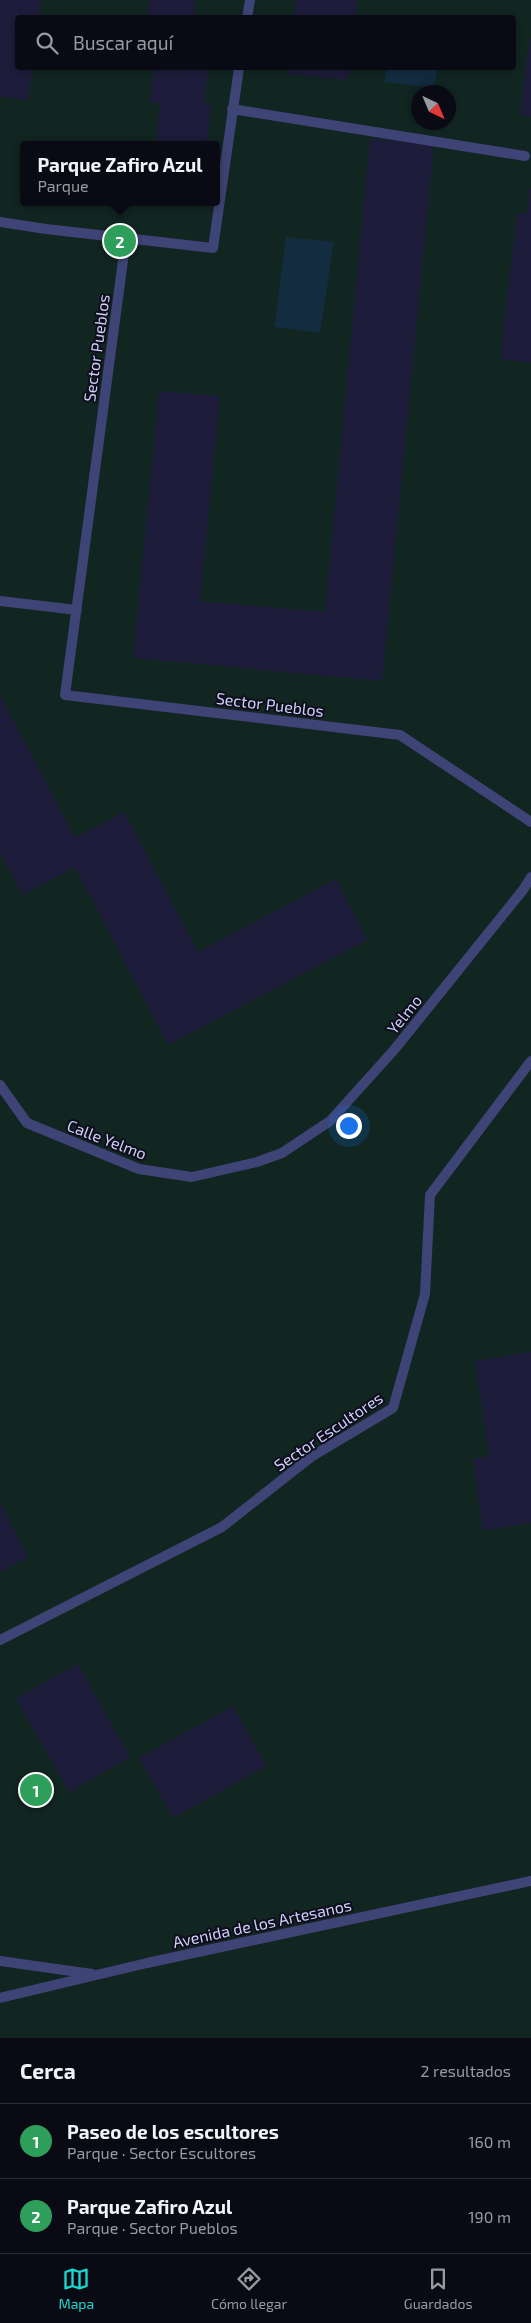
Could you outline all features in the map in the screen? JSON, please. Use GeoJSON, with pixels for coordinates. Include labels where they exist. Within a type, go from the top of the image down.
{"type":"FeatureCollection","features":[{"type":"Feature","properties":{"kind":"street"},"geometry":{"type":"LineString","coordinates":[[248,15],[250,0]]}},
{"type":"Feature","properties":{"kind":"street"},"geometry":{"type":"LineString","coordinates":[[220,197],[239,70]]}},
{"type":"Feature","properties":{"kind":"street"},"geometry":{"type":"LineString","coordinates":[[232,109],[525,156]]}},
{"type":"Feature","properties":{"kind":"street"},"geometry":{"type":"LineString","coordinates":[[0,222],[213,248],[219,206]]}},
{"type":"Feature","properties":{"kind":"street","name":"Sector Pueblos"},"geometry":{"type":"LineString","coordinates":[[126,238],[65,695],[400,735],[531,822]]}},
{"type":"Feature","properties":{"kind":"street"},"geometry":{"type":"LineString","coordinates":[[0,602],[77,610]]}},
{"type":"Feature","properties":{"kind":"street","name":"Yelmo"},"geometry":{"type":"LineString","coordinates":[[282,1153],[330,1121],[394,1050],[523,890],[531,877]]}},
{"type":"Feature","properties":{"kind":"street"},"geometry":{"type":"LineString","coordinates":[[523,890],[531,899]]}},
{"type":"Feature","properties":{"kind":"street","name":"Sector Escultores"},"geometry":{"type":"LineString","coordinates":[[0,1640],[222,1527],[312,1456],[393,1408],[425,1294],[430,1195],[531,1061]]}},
{"type":"Feature","properties":{"kind":"street","name":"Calle Yelmo"},"geometry":{"type":"LineString","coordinates":[[0,1085],[27,1123],[139,1169],[192,1178],[257,1162],[282,1153]]}},
{"type":"Feature","properties":{"kind":"street","name":"Avenida de los Artesanos"},"geometry":{"type":"LineString","coordinates":[[0,1998],[531,1881]]}},
{"type":"Feature","properties":{"kind":"street"},"geometry":{"type":"LineString","coordinates":[[0,1961],[98,1975]]}},
{"type":"Feature","properties":{"kind":"green space"},"geometry":{"type":"Polygon","coordinates":[[[0,0],[531,0],[531,2038],[0,2038],[0,0]]]}},
{"type":"Feature","properties":{"kind":"water"},"geometry":{"type":"Polygon","coordinates":[[[387,70],[438,70],[435,85],[411,85],[384,82],[387,70]]]}},
{"type":"Feature","properties":{"kind":"water"},"geometry":{"type":"Polygon","coordinates":[[[286,237],[334,242],[320,333],[274,327],[286,237]]]}},
{"type":"Feature","properties":{"kind":"building"},"geometry":{"type":"Polygon","coordinates":[[[0,0],[41,0],[39,15],[15,15],[15,70],[32,70],[28,100],[0,97],[0,0]]]}},
{"type":"Feature","properties":{"kind":"building"},"geometry":{"type":"Polygon","coordinates":[[[149,0],[195,0],[194,15],[147,15],[149,0]]]}},
{"type":"Feature","properties":{"kind":"building"},"geometry":{"type":"Polygon","coordinates":[[[296,0],[357,0],[355,15],[294,15],[296,0]]]}},
{"type":"Feature","properties":{"kind":"building"},"geometry":{"type":"Polygon","coordinates":[[[531,39],[531,117],[520,115],[531,39]]]}},
{"type":"Feature","properties":{"kind":"building"},"geometry":{"type":"Polygon","coordinates":[[[154,70],[208,70],[204,103],[211,104],[207,141],[156,141],[160,103],[150,102],[154,70]]]}},
{"type":"Feature","properties":{"kind":"building"},"geometry":{"type":"Polygon","coordinates":[[[289,70],[350,70],[348,80],[288,74],[289,70]]]}},
{"type":"Feature","properties":{"kind":"building"},"geometry":{"type":"Polygon","coordinates":[[[370,138],[434,144],[382,681],[133,658],[159,391],[220,396],[200,601],[325,612],[370,138]]]}},
{"type":"Feature","properties":{"kind":"building"},"geometry":{"type":"Polygon","coordinates":[[[530,189],[531,363],[500,359],[517,213],[527,214],[530,189]]]}},
{"type":"Feature","properties":{"kind":"building"},"geometry":{"type":"Polygon","coordinates":[[[0,695],[75,838],[124,812],[198,952],[336,879],[367,940],[168,1045],[75,867],[22,895],[0,852],[0,695]]]}},
{"type":"Feature","properties":{"kind":"building"},"geometry":{"type":"Polygon","coordinates":[[[531,1352],[531,1523],[483,1531],[473,1459],[489,1456],[475,1361],[531,1352]]]}},
{"type":"Feature","properties":{"kind":"building"},"geometry":{"type":"Polygon","coordinates":[[[0,1502],[28,1557],[0,1572],[0,1502]]]}},
{"type":"Feature","properties":{"kind":"building"},"geometry":{"type":"Polygon","coordinates":[[[78,1664],[130,1757],[69,1792],[16,1698],[78,1664]]]}},
{"type":"Feature","properties":{"kind":"building"},"geometry":{"type":"Polygon","coordinates":[[[233,1706],[266,1766],[173,1818],[139,1758],[233,1706]]]}},
{"type":"Feature","properties":{"kind":"place","name":"Parque Zafiro Azul"},"geometry":{"type":"Point","coordinates":[120,241]}},
{"type":"Feature","properties":{"kind":"place","name":"Paseo de los escultores"},"geometry":{"type":"Point","coordinates":[36,1790]}}]}
